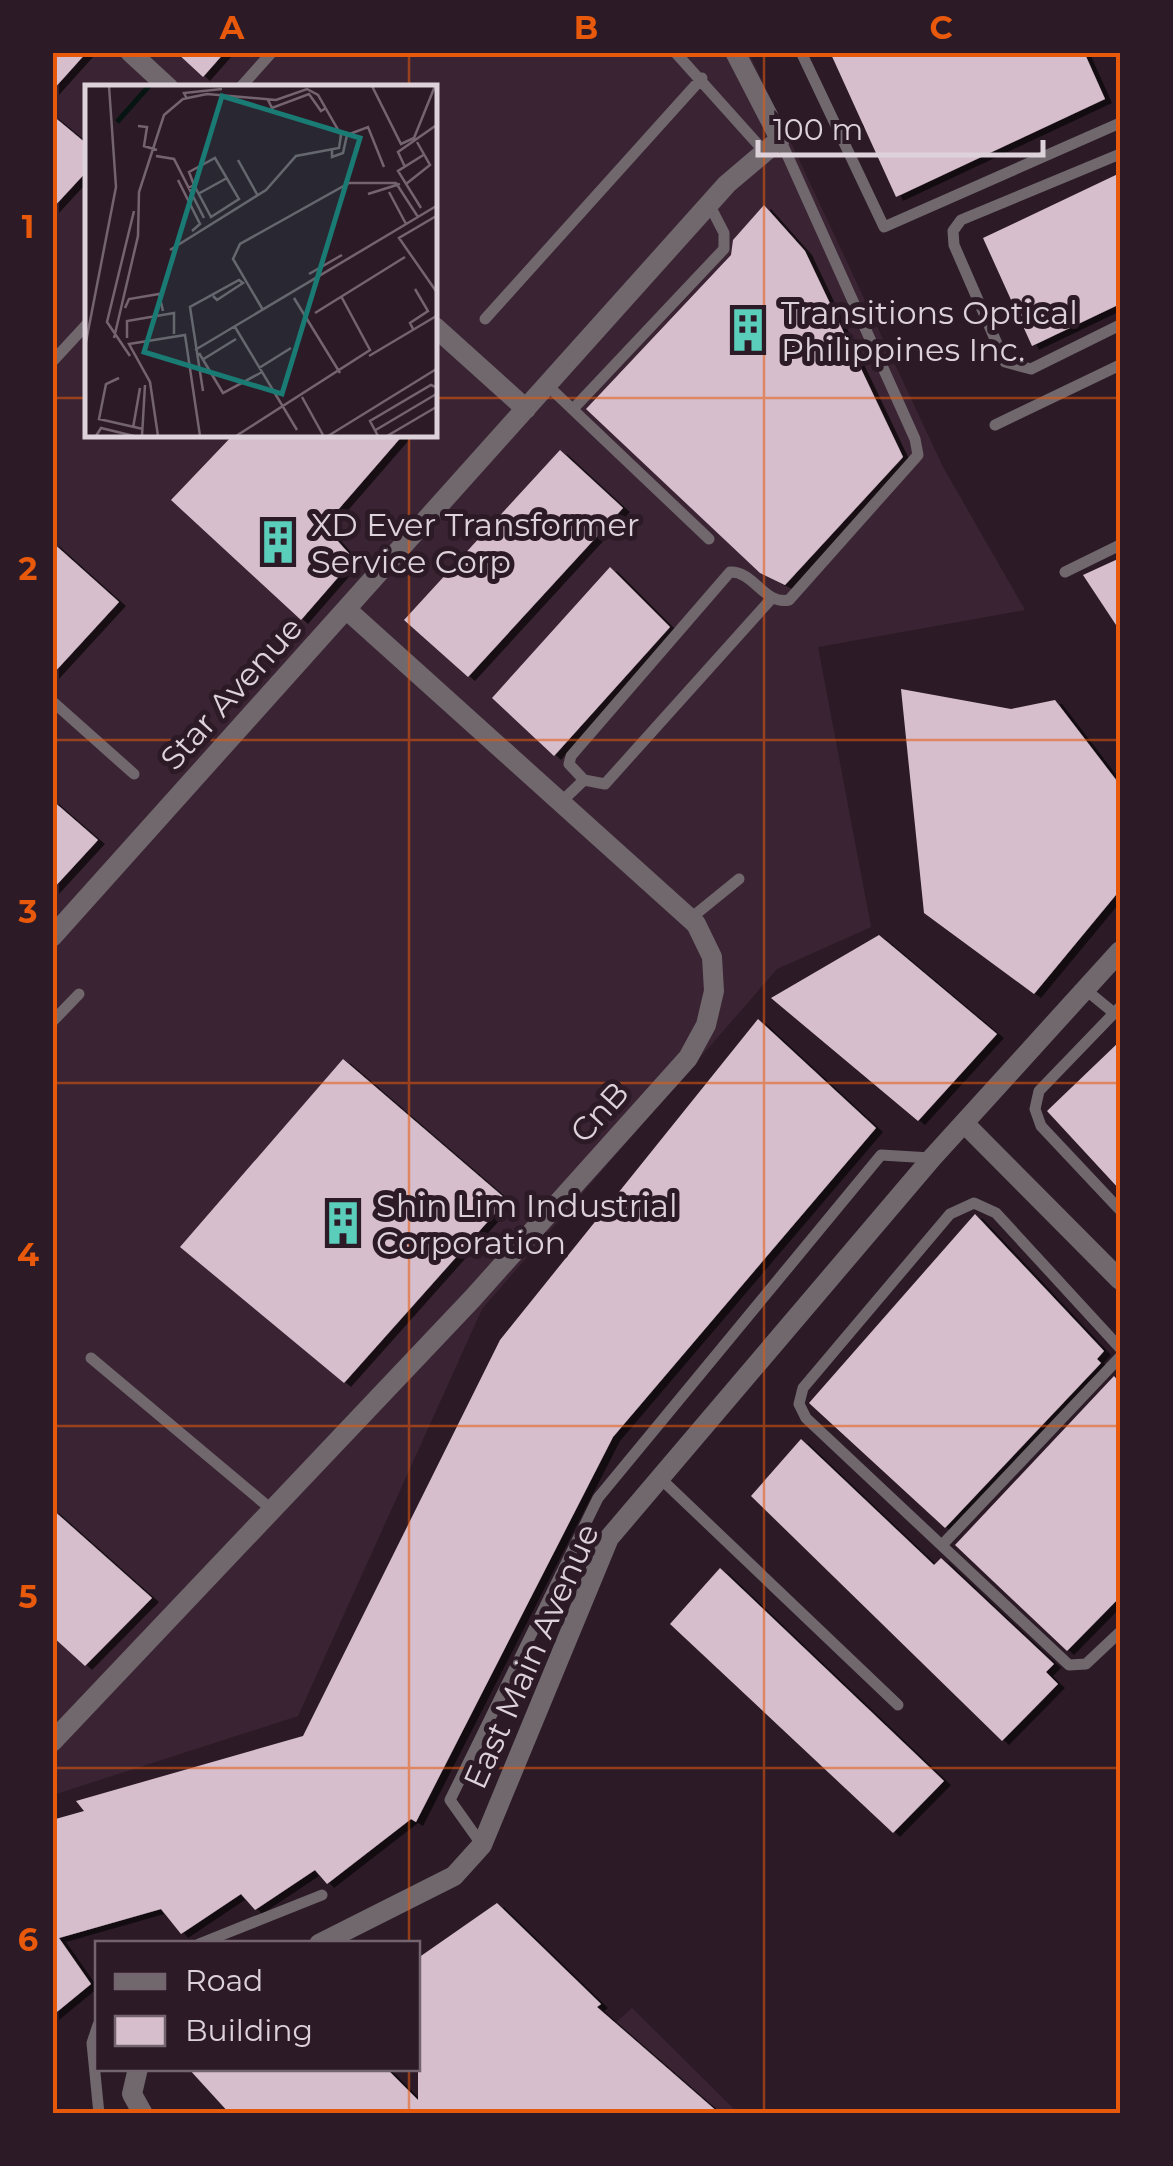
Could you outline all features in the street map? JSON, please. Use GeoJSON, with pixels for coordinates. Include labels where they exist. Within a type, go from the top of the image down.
{"type":"FeatureCollection","features":[{"type":"Feature","properties":{"kind":"street"},"geometry":{"type":"LineString","coordinates":[[130,52],[165,85]]}},
{"type":"Feature","properties":{"kind":"street"},"geometry":{"type":"LineString","coordinates":[[735,52],[771,145]]}},
{"type":"Feature","properties":{"kind":"street","name":"Star Avenue"},"geometry":{"type":"LineString","coordinates":[[52,936],[710,204],[771,145]]}},
{"type":"Feature","properties":{"kind":"street"},"geometry":{"type":"LineString","coordinates":[[438,330],[526,409]]}},
{"type":"Feature","properties":{"kind":"street","name":"CnB"},"geometry":{"type":"LineString","coordinates":[[57,1728],[472,1299],[688,1058],[710,1014],[714,980],[709,947],[691,918],[346,609]]}},
{"type":"Feature","properties":{"kind":"street","name":"East Main Avenue"},"geometry":{"type":"LineString","coordinates":[[326,1941],[454,1876],[482,1844],[609,1538],[932,1158],[1120,951]]}},
{"type":"Feature","properties":{"kind":"street"},"geometry":{"type":"LineString","coordinates":[[966,1124],[1120,1280]]}},
{"type":"Feature","properties":{"kind":"street"},"geometry":{"type":"LineString","coordinates":[[137,2071],[132,2094],[142,2114]]}},
{"type":"Feature","properties":{"kind":"lane"},"geometry":{"type":"LineString","coordinates":[[243,85],[272,52]]}},
{"type":"Feature","properties":{"kind":"lane"},"geometry":{"type":"LineString","coordinates":[[675,52],[771,145],[918,447],[918,455],[790,600],[772,598],[741,572],[730,572],[571,756],[569,764],[584,780],[605,784],[772,598]]}},
{"type":"Feature","properties":{"kind":"lane"},"geometry":{"type":"LineString","coordinates":[[801,52],[884,227],[1120,122]]}},
{"type":"Feature","properties":{"kind":"lane"},"geometry":{"type":"LineString","coordinates":[[486,319],[702,78]]}},
{"type":"Feature","properties":{"kind":"lane"},"geometry":{"type":"LineString","coordinates":[[1120,154],[961,220],[953,231],[954,244],[1006,362],[1031,369],[1120,325]]}},
{"type":"Feature","properties":{"kind":"lane"},"geometry":{"type":"LineString","coordinates":[[574,408],[724,249],[724,234],[710,204]]}},
{"type":"Feature","properties":{"kind":"lane"},"geometry":{"type":"LineString","coordinates":[[52,362],[85,326]]}},
{"type":"Feature","properties":{"kind":"lane"},"geometry":{"type":"LineString","coordinates":[[995,425],[1120,364]]}},
{"type":"Feature","properties":{"kind":"lane"},"geometry":{"type":"LineString","coordinates":[[547,385],[710,538]]}},
{"type":"Feature","properties":{"kind":"lane"},"geometry":{"type":"LineString","coordinates":[[1064,572],[1120,544]]}},
{"type":"Feature","properties":{"kind":"lane"},"geometry":{"type":"LineString","coordinates":[[52,701],[134,774]]}},
{"type":"Feature","properties":{"kind":"lane"},"geometry":{"type":"LineString","coordinates":[[560,803],[584,780]]}},
{"type":"Feature","properties":{"kind":"lane"},"geometry":{"type":"LineString","coordinates":[[691,918],[738,879]]}},
{"type":"Feature","properties":{"kind":"lane"},"geometry":{"type":"LineString","coordinates":[[1086,990],[1117,1010],[1039,1091],[1035,1108],[1042,1126],[1120,1210]]}},
{"type":"Feature","properties":{"kind":"lane"},"geometry":{"type":"LineString","coordinates":[[52,1022],[79,994]]}},
{"type":"Feature","properties":{"kind":"lane"},"geometry":{"type":"LineString","coordinates":[[482,1844],[450,1800],[598,1498],[881,1155],[932,1158]]}},
{"type":"Feature","properties":{"kind":"lane"},"geometry":{"type":"LineString","coordinates":[[1120,1348],[996,1214],[974,1204],[950,1214],[803,1388],[799,1404],[806,1418],[1068,1665],[1086,1664],[1120,1632]]}},
{"type":"Feature","properties":{"kind":"lane"},"geometry":{"type":"LineString","coordinates":[[91,1358],[271,1509]]}},
{"type":"Feature","properties":{"kind":"lane"},"geometry":{"type":"LineString","coordinates":[[943,1544],[1120,1358]]}},
{"type":"Feature","properties":{"kind":"lane"},"geometry":{"type":"LineString","coordinates":[[660,1478],[898,1706]]}},
{"type":"Feature","properties":{"kind":"lane"},"geometry":{"type":"LineString","coordinates":[[207,1941],[322,1895]]}},
{"type":"Feature","properties":{"kind":"lane"},"geometry":{"type":"LineString","coordinates":[[95,2034],[92,2043],[99,2114]]}},
{"type":"Feature","properties":{"kind":"shaded area"},"geometry":{"type":"Polygon","coordinates":[[[52,53],[749,53],[943,467],[1025,610],[818,647],[871,927],[777,969],[482,1309],[298,1716],[53,1795],[52,53]]]}},
{"type":"Feature","properties":{"kind":"shaded area"},"geometry":{"type":"Polygon","coordinates":[[[632,2008],[738,2113],[515,2114],[632,2008]]]}},
{"type":"Feature","properties":{"kind":"building"},"geometry":{"type":"Polygon","coordinates":[[[52,52],[87,52],[52,91],[52,52]]]}},
{"type":"Feature","properties":{"kind":"building"},"geometry":{"type":"Polygon","coordinates":[[[176,52],[225,52],[203,77],[176,52]]]}},
{"type":"Feature","properties":{"kind":"building"},"geometry":{"type":"Polygon","coordinates":[[[830,52],[1084,52],[1105,99],[896,197],[830,52]]]}},
{"type":"Feature","properties":{"kind":"building"},"geometry":{"type":"Polygon","coordinates":[[[52,115],[85,142],[85,173],[52,209],[52,115]]]}},
{"type":"Feature","properties":{"kind":"building"},"geometry":{"type":"Polygon","coordinates":[[[1120,173],[1120,304],[1032,346],[983,238],[1120,173]]]}},
{"type":"Feature","properties":{"kind":"building","name":"Transitions Optical Philippines Inc."},"geometry":{"type":"Polygon","coordinates":[[[764,205],[805,251],[903,457],[785,585],[760,573],[586,409],[731,255],[733,240],[764,205]]]}},
{"type":"Feature","properties":{"kind":"building","name":"XD Ever Transformer Service Corp"},"geometry":{"type":"Polygon","coordinates":[[[230,438],[400,438],[324,526],[354,559],[301,620],[171,500],[230,438]]]}},
{"type":"Feature","properties":{"kind":"building"},"geometry":{"type":"Polygon","coordinates":[[[560,450],[623,508],[468,677],[404,620],[560,450]]]}},
{"type":"Feature","properties":{"kind":"building"},"geometry":{"type":"Polygon","coordinates":[[[52,542],[119,602],[52,675],[52,542]]]}},
{"type":"Feature","properties":{"kind":"building"},"geometry":{"type":"Polygon","coordinates":[[[1120,558],[1120,631],[1083,575],[1120,558]]]}},
{"type":"Feature","properties":{"kind":"building"},"geometry":{"type":"Polygon","coordinates":[[[610,567],[670,627],[554,756],[492,698],[610,567]]]}},
{"type":"Feature","properties":{"kind":"building"},"geometry":{"type":"Polygon","coordinates":[[[901,689],[1011,709],[1055,700],[1120,785],[1120,890],[1034,994],[924,913],[901,689]]]}},
{"type":"Feature","properties":{"kind":"building"},"geometry":{"type":"Polygon","coordinates":[[[52,800],[98,840],[52,890],[52,800]]]}},
{"type":"Feature","properties":{"kind":"building"},"geometry":{"type":"Polygon","coordinates":[[[879,935],[997,1034],[918,1121],[771,998],[879,935]]]}},
{"type":"Feature","properties":{"kind":"building"},"geometry":{"type":"Polygon","coordinates":[[[758,1019],[876,1128],[613,1437],[416,1822],[411,1819],[327,1884],[315,1870],[255,1910],[241,1894],[181,1934],[161,1909],[59,1938],[91,1984],[52,2016],[52,1820],[84,1811],[76,1801],[303,1736],[500,1340],[758,1019]]]}},
{"type":"Feature","properties":{"kind":"building"},"geometry":{"type":"Polygon","coordinates":[[[1120,1041],[1120,1190],[1047,1111],[1120,1041]]]}},
{"type":"Feature","properties":{"kind":"building","name":"Shin Lim Industrial Corporation"},"geometry":{"type":"Polygon","coordinates":[[[343,1059],[507,1200],[344,1383],[180,1247],[343,1059]]]}},
{"type":"Feature","properties":{"kind":"building"},"geometry":{"type":"Polygon","coordinates":[[[975,1214],[1104,1351],[1097,1359],[1101,1363],[945,1528],[809,1403],[975,1214]]]}},
{"type":"Feature","properties":{"kind":"building"},"geometry":{"type":"Polygon","coordinates":[[[1114,1376],[1120,1383],[1120,1597],[1067,1651],[955,1545],[1114,1376]]]}},
{"type":"Feature","properties":{"kind":"building"},"geometry":{"type":"Polygon","coordinates":[[[801,1439],[934,1565],[941,1558],[1054,1664],[1046,1672],[1058,1684],[1002,1741],[751,1496],[801,1439]]]}},
{"type":"Feature","properties":{"kind":"building"},"geometry":{"type":"Polygon","coordinates":[[[52,1509],[152,1598],[85,1666],[52,1636],[52,1509]]]}},
{"type":"Feature","properties":{"kind":"building"},"geometry":{"type":"Polygon","coordinates":[[[720,1568],[944,1781],[893,1833],[670,1624],[720,1568]]]}},
{"type":"Feature","properties":{"kind":"building"},"geometry":{"type":"Polygon","coordinates":[[[497,1903],[601,2004],[597,2007],[720,2114],[230,2114],[191,2071],[389,2071],[418,2100],[420,1957],[497,1903]]]}},
{"type":"Feature","properties":{"kind":"place","name":"Transitions Optical Philippines Inc."},"geometry":{"type":"Point","coordinates":[748,330]}},
{"type":"Feature","properties":{"kind":"place","name":"XD Ever Transformer Service Corp"},"geometry":{"type":"Point","coordinates":[278,542]}},
{"type":"Feature","properties":{"kind":"place","name":"Shin Lim Industrial Corporation"},"geometry":{"type":"Point","coordinates":[343,1223]}}]}
